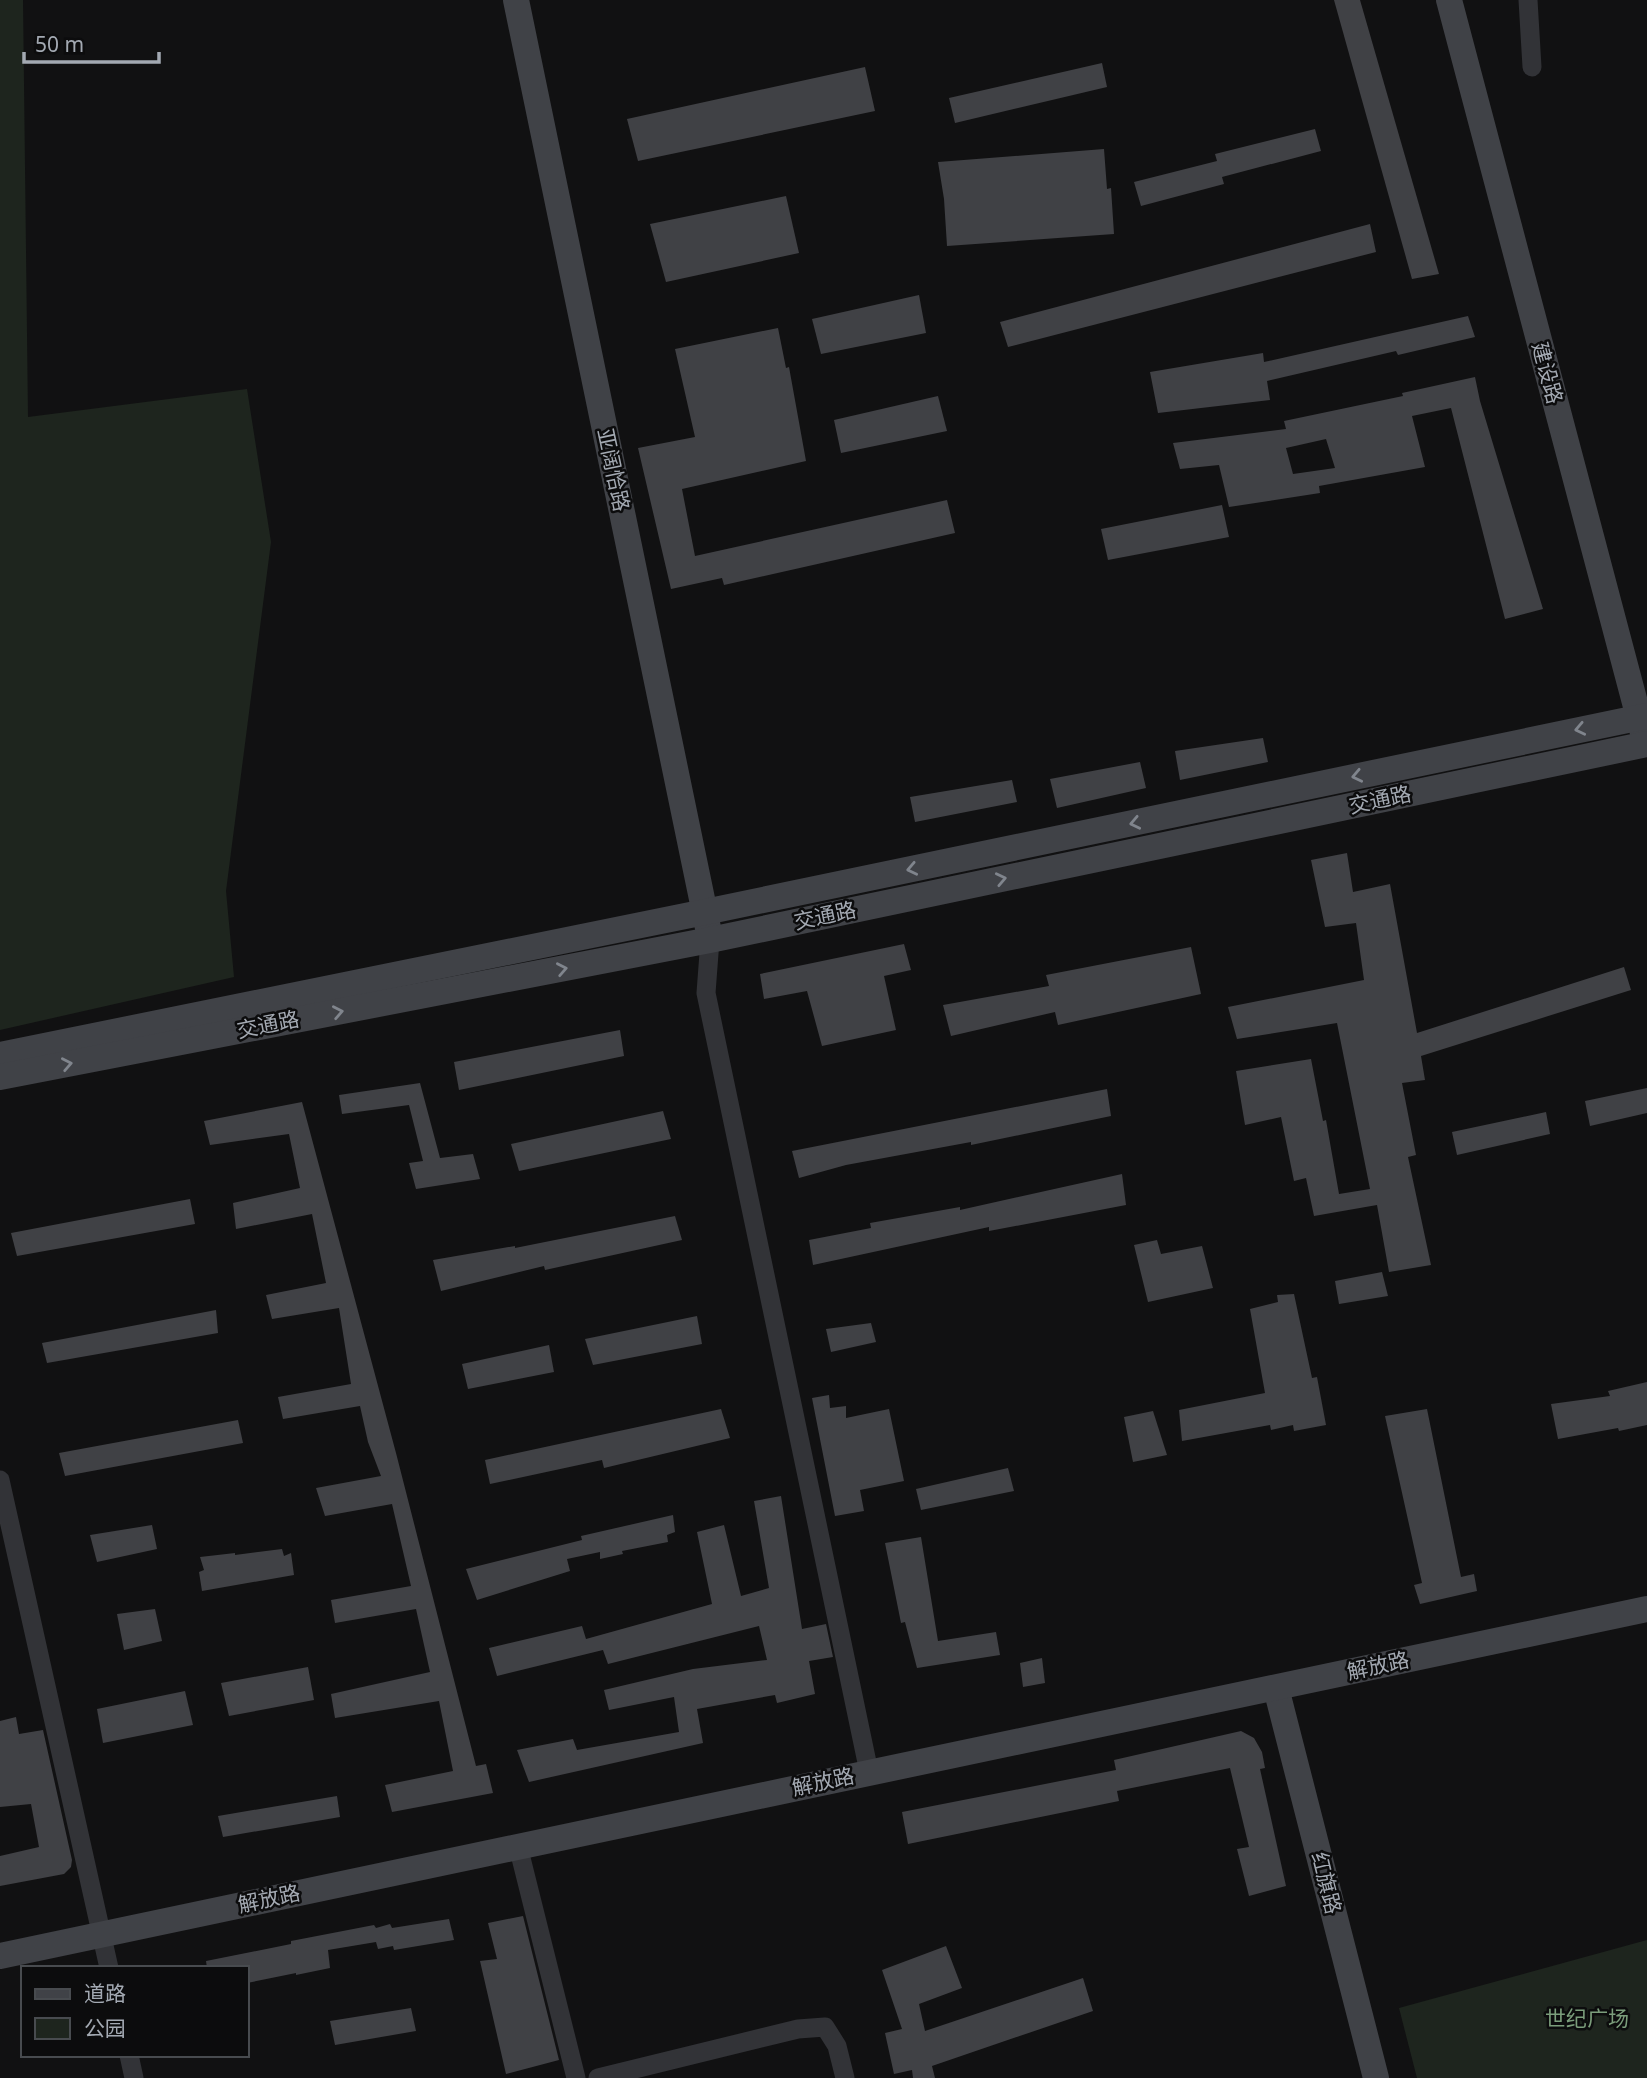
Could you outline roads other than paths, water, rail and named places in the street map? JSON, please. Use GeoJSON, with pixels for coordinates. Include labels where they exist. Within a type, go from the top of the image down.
{"type":"FeatureCollection","features":[{"type":"Feature","properties":{"kind":"street","name":"亚阔恰路"},"geometry":{"type":"LineString","coordinates":[[516,0],[710,940]]}},
{"type":"Feature","properties":{"kind":"street","name":"建设路"},"geometry":{"type":"LineString","coordinates":[[1449,0],[1643,716],[1647,744]]}},
{"type":"Feature","properties":{"kind":"street"},"geometry":{"type":"LineString","coordinates":[[1528,0],[1532,67]]}},
{"type":"Feature","properties":{"kind":"street"},"geometry":{"type":"LineString","coordinates":[[0,1055],[705,912],[1643,716]]}},
{"type":"Feature","properties":{"kind":"street","name":"交通路"},"geometry":{"type":"LineString","coordinates":[[0,1077],[710,940],[1647,744]]}},
{"type":"Feature","properties":{"kind":"street"},"geometry":{"type":"LineString","coordinates":[[710,940],[706,993],[869,1772]]}},
{"type":"Feature","properties":{"kind":"street"},"geometry":{"type":"LineString","coordinates":[[0,1480],[108,1966]]}},
{"type":"Feature","properties":{"kind":"street","name":"解放路"},"geometry":{"type":"LineString","coordinates":[[0,1956],[1647,1609]]}},
{"type":"Feature","properties":{"kind":"street","name":"红旗路"},"geometry":{"type":"LineString","coordinates":[[1276,1688],[1376,2078]]}},
{"type":"Feature","properties":{"kind":"street"},"geometry":{"type":"LineString","coordinates":[[518,1846],[576,2078]]}},
{"type":"Feature","properties":{"kind":"street"},"geometry":{"type":"LineString","coordinates":[[598,2078],[798,2029],[825,2027],[837,2046],[845,2078]]}},
{"type":"Feature","properties":{"kind":"street"},"geometry":{"type":"LineString","coordinates":[[129,2057],[134,2078]]}},
{"type":"Feature","properties":{"kind":"park label","name":"世纪广场"},"geometry":{"type":"Point","coordinates":[1587,2019]}}]}
